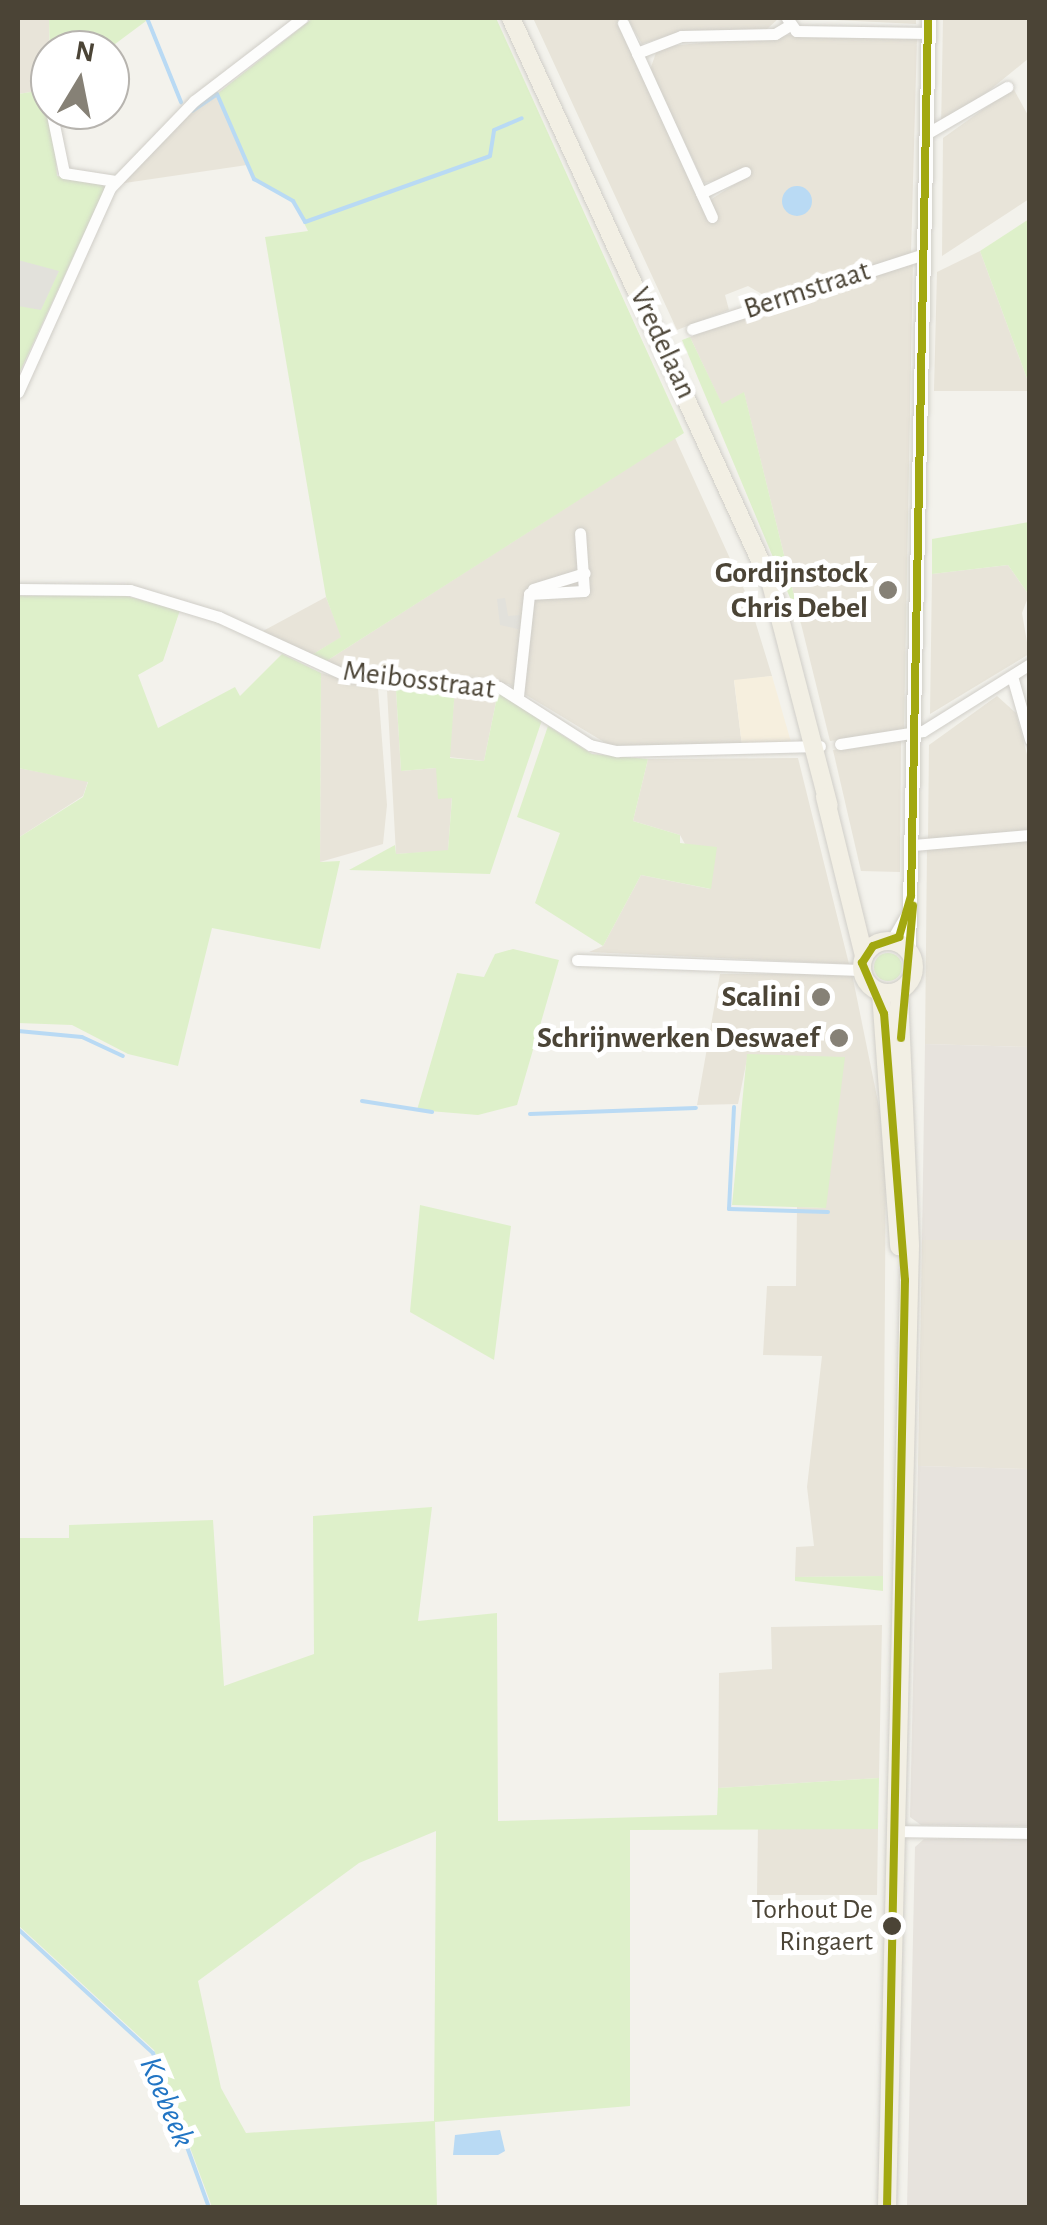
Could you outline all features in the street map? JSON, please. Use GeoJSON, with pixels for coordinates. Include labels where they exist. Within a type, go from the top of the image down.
{"type":"FeatureCollection","features":[{"type":"Feature","properties":{"kind":"main road","name":"Vredelaan"},"geometry":{"type":"LineString","coordinates":[[512,18],[726,476],[797,675],[863,963]]}},
{"type":"Feature","properties":{"kind":"main road"},"geometry":{"type":"LineString","coordinates":[[853,910],[895,945],[912,978],[890,992]]}},
{"type":"Feature","properties":{"kind":"main road"},"geometry":{"type":"LineString","coordinates":[[887,2208],[905,1280],[890,992],[863,963],[895,945]]}},
{"type":"Feature","properties":{"kind":"street"},"geometry":{"type":"LineString","coordinates":[[18,392],[66,268],[115,181],[194,100],[302,18]]}},
{"type":"Feature","properties":{"kind":"street"},"geometry":{"type":"LineString","coordinates":[[637,53],[681,36],[776,34],[788,21],[928,26],[913,845],[911,896],[895,945]]}},
{"type":"Feature","properties":{"kind":"street"},"geometry":{"type":"LineString","coordinates":[[623,23],[712,217]]}},
{"type":"Feature","properties":{"kind":"street"},"geometry":{"type":"LineString","coordinates":[[926,134],[1007,87]]}},
{"type":"Feature","properties":{"kind":"street"},"geometry":{"type":"LineString","coordinates":[[55,130],[64,173],[115,181]]}},
{"type":"Feature","properties":{"kind":"street"},"geometry":{"type":"LineString","coordinates":[[701,192],[745,172]]}},
{"type":"Feature","properties":{"kind":"street","name":"Bermstraat"},"geometry":{"type":"LineString","coordinates":[[692,329],[924,254]]}},
{"type":"Feature","properties":{"kind":"street"},"geometry":{"type":"LineString","coordinates":[[518,696],[532,589],[584,591],[586,573],[580,533]]}},
{"type":"Feature","properties":{"kind":"street","name":"Meibosstraat"},"geometry":{"type":"LineString","coordinates":[[18,589],[130,590],[219,617],[347,676],[478,684],[518,696],[590,745],[617,751],[814,746]]}},
{"type":"Feature","properties":{"kind":"street"},"geometry":{"type":"LineString","coordinates":[[840,744],[914,735],[1030,664]]}},
{"type":"Feature","properties":{"kind":"street"},"geometry":{"type":"LineString","coordinates":[[1012,676],[1030,740]]}},
{"type":"Feature","properties":{"kind":"street"},"geometry":{"type":"LineString","coordinates":[[913,845],[1030,835]]}},
{"type":"Feature","properties":{"kind":"street"},"geometry":{"type":"LineString","coordinates":[[578,960],[863,963]]}},
{"type":"Feature","properties":{"kind":"street"},"geometry":{"type":"LineString","coordinates":[[894,1831],[1030,1833]]}},
{"type":"Feature","properties":{"kind":"shaded area"},"geometry":{"type":"Polygon","coordinates":[[[18,18],[49,18],[49,30],[30,30],[30,92],[18,94],[18,18]]]}},
{"type":"Feature","properties":{"kind":"shaded area"},"geometry":{"type":"Polygon","coordinates":[[[533,18],[624,18],[710,200],[749,175],[704,183],[650,70],[658,47],[786,35],[917,38],[911,254],[767,297],[748,286],[725,295],[729,310],[677,330],[533,18]]]}},
{"type":"Feature","properties":{"kind":"shaded area"},"geometry":{"type":"Polygon","coordinates":[[[627,18],[779,18],[766,30],[680,32],[642,44],[627,18]]]}},
{"type":"Feature","properties":{"kind":"shaded area"},"geometry":{"type":"Polygon","coordinates":[[[795,18],[916,18],[916,24],[795,18]]]}},
{"type":"Feature","properties":{"kind":"shaded area"},"geometry":{"type":"Polygon","coordinates":[[[943,18],[1029,18],[1029,58],[941,130],[943,18]]]}},
{"type":"Feature","properties":{"kind":"shaded area"},"geometry":{"type":"Polygon","coordinates":[[[1013,88],[1029,117],[1029,199],[942,256],[943,138],[1013,88]]]}},
{"type":"Feature","properties":{"kind":"shaded area"},"geometry":{"type":"Polygon","coordinates":[[[217,94],[247,165],[118,184],[190,113],[217,94]]]}},
{"type":"Feature","properties":{"kind":"shaded area"},"geometry":{"type":"Polygon","coordinates":[[[980,251],[1029,391],[934,391],[937,272],[980,251]]]}},
{"type":"Feature","properties":{"kind":"shaded area"},"geometry":{"type":"Polygon","coordinates":[[[913,259],[904,731],[830,741],[744,393],[722,405],[690,337],[913,259]]]}},
{"type":"Feature","properties":{"kind":"shaded area"},"geometry":{"type":"Polygon","coordinates":[[[18,260],[59,271],[41,310],[18,306],[18,260]]]}},
{"type":"Feature","properties":{"kind":"shaded area"},"geometry":{"type":"Polygon","coordinates":[[[675,438],[748,598],[772,676],[734,681],[742,746],[609,745],[508,684],[349,673],[325,662],[675,438]]]}},
{"type":"Feature","properties":{"kind":"shaded area"},"geometry":{"type":"Polygon","coordinates":[[[1008,565],[1029,595],[1022,613],[1029,654],[930,714],[932,574],[1008,565]]]}},
{"type":"Feature","properties":{"kind":"shaded area"},"geometry":{"type":"Polygon","coordinates":[[[326,597],[342,637],[310,656],[263,631],[326,597]]]}},
{"type":"Feature","properties":{"kind":"shaded area"},"geometry":{"type":"Polygon","coordinates":[[[505,598],[508,616],[520,615],[522,630],[500,625],[497,599],[505,598]]]}},
{"type":"Feature","properties":{"kind":"shaded area"},"geometry":{"type":"Polygon","coordinates":[[[321,673],[378,688],[387,805],[383,844],[320,862],[321,673]]]}},
{"type":"Feature","properties":{"kind":"shaded area"},"geometry":{"type":"Polygon","coordinates":[[[772,676],[791,742],[742,746],[734,680],[772,676]]]}},
{"type":"Feature","properties":{"kind":"shaded area"},"geometry":{"type":"Polygon","coordinates":[[[455,687],[498,692],[484,761],[449,757],[455,687]]]}},
{"type":"Feature","properties":{"kind":"shaded area"},"geometry":{"type":"Polygon","coordinates":[[[387,690],[396,690],[401,771],[436,768],[452,797],[448,851],[396,854],[387,690]]]}},
{"type":"Feature","properties":{"kind":"shaded area"},"geometry":{"type":"Polygon","coordinates":[[[997,696],[1016,713],[1029,762],[1029,830],[928,839],[929,745],[997,696]]]}},
{"type":"Feature","properties":{"kind":"shaded area"},"geometry":{"type":"Polygon","coordinates":[[[901,741],[900,872],[861,871],[833,750],[901,741]]]}},
{"type":"Feature","properties":{"kind":"shaded area"},"geometry":{"type":"Polygon","coordinates":[[[798,758],[849,964],[589,952],[603,946],[641,875],[710,889],[680,835],[633,821],[648,759],[798,758]]]}},
{"type":"Feature","properties":{"kind":"shaded area"},"geometry":{"type":"Polygon","coordinates":[[[18,768],[88,781],[83,796],[18,838],[18,768]]]}},
{"type":"Feature","properties":{"kind":"shaded area"},"geometry":{"type":"Polygon","coordinates":[[[1029,839],[1029,1047],[925,1044],[927,849],[1029,839]]]}},
{"type":"Feature","properties":{"kind":"shaded area"},"geometry":{"type":"Polygon","coordinates":[[[720,974],[852,974],[886,1141],[883,1576],[795,1577],[796,1547],[814,1546],[807,1487],[822,1356],[763,1355],[767,1286],[796,1286],[797,1207],[826,1208],[748,1054],[738,1104],[697,1105],[720,974]]]}},
{"type":"Feature","properties":{"kind":"shaded area"},"geometry":{"type":"Polygon","coordinates":[[[925,1044],[1029,1047],[1029,1240],[922,1240],[925,1044]]]}},
{"type":"Feature","properties":{"kind":"shaded area"},"geometry":{"type":"Polygon","coordinates":[[[922,1240],[1029,1240],[1028,1469],[918,1466],[922,1240]]]}},
{"type":"Feature","properties":{"kind":"shaded area"},"geometry":{"type":"Polygon","coordinates":[[[1029,1436],[1029,1826],[921,1825],[910,1817],[918,1466],[1027,1469],[1029,1436]]]}},
{"type":"Feature","properties":{"kind":"shaded area"},"geometry":{"type":"Polygon","coordinates":[[[882,1625],[879,1778],[718,1788],[719,1673],[772,1669],[771,1627],[882,1625]]]}},
{"type":"Feature","properties":{"kind":"shaded area"},"geometry":{"type":"Polygon","coordinates":[[[758,1824],[878,1829],[877,1895],[757,1895],[758,1824]]]}},
{"type":"Feature","properties":{"kind":"shaded area"},"geometry":{"type":"Polygon","coordinates":[[[1029,1838],[1029,2207],[907,2208],[915,1847],[924,1839],[1029,1838]]]}},
{"type":"Feature","properties":{"kind":"green space"},"geometry":{"type":"Polygon","coordinates":[[[49,18],[150,18],[130,33],[49,30],[49,18]]]}},
{"type":"Feature","properties":{"kind":"green space"},"geometry":{"type":"Polygon","coordinates":[[[313,18],[496,18],[684,433],[325,662],[310,656],[341,637],[326,597],[265,237],[308,231],[293,201],[254,179],[217,94],[313,18]]]}},
{"type":"Feature","properties":{"kind":"green space"},"geometry":{"type":"Polygon","coordinates":[[[30,92],[30,130],[53,130],[57,176],[106,186],[18,376],[18,94],[30,92]]]}},
{"type":"Feature","properties":{"kind":"green space"},"geometry":{"type":"Polygon","coordinates":[[[1029,219],[1029,384],[980,251],[1029,219]]]}},
{"type":"Feature","properties":{"kind":"green space"},"geometry":{"type":"Polygon","coordinates":[[[690,337],[722,404],[744,392],[801,624],[682,340],[690,337]]]}},
{"type":"Feature","properties":{"kind":"green space"},"geometry":{"type":"Polygon","coordinates":[[[1029,522],[1029,595],[1008,565],[932,574],[932,539],[1029,522]]]}},
{"type":"Feature","properties":{"kind":"green space"},"geometry":{"type":"Polygon","coordinates":[[[118,594],[180,610],[163,661],[138,675],[158,728],[235,687],[240,696],[282,654],[321,673],[320,862],[340,861],[320,949],[212,928],[178,1066],[128,1054],[72,1025],[18,1023],[18,838],[83,797],[88,782],[18,768],[18,596],[118,594]]]}},
{"type":"Feature","properties":{"kind":"green space"},"geometry":{"type":"Polygon","coordinates":[[[455,687],[450,758],[484,761],[498,692],[542,720],[490,874],[349,870],[395,845],[396,854],[448,850],[452,798],[438,799],[436,768],[401,771],[396,690],[455,687]]]}},
{"type":"Feature","properties":{"kind":"green space"},"geometry":{"type":"Polygon","coordinates":[[[548,726],[592,754],[648,759],[633,821],[680,835],[680,843],[717,847],[711,889],[641,875],[603,946],[535,903],[560,833],[517,817],[548,726]]]}},
{"type":"Feature","properties":{"kind":"green space"},"geometry":{"type":"Polygon","coordinates":[[[513,949],[559,960],[517,1105],[478,1115],[417,1110],[457,973],[484,977],[495,954],[513,949]]]}},
{"type":"Feature","properties":{"kind":"green space"},"geometry":{"type":"Polygon","coordinates":[[[888,953],[898,957],[902,967],[898,977],[888,981],[878,977],[874,967],[878,957],[888,953]]]}},
{"type":"Feature","properties":{"kind":"green space"},"geometry":{"type":"Polygon","coordinates":[[[747,1054],[845,1057],[826,1208],[732,1205],[747,1054]]]}},
{"type":"Feature","properties":{"kind":"green space"},"geometry":{"type":"Polygon","coordinates":[[[420,1205],[511,1226],[494,1360],[410,1312],[420,1205]]]}},
{"type":"Feature","properties":{"kind":"green space"},"geometry":{"type":"Polygon","coordinates":[[[432,1507],[418,1621],[497,1613],[498,1821],[717,1815],[718,1788],[879,1778],[878,1829],[630,1830],[630,2106],[435,2122],[437,2207],[212,2207],[154,2050],[18,1925],[18,1538],[69,1538],[69,1525],[213,1520],[224,1686],[314,1654],[313,1516],[432,1507]],[[436,1831],[359,1863],[198,1981],[221,2088],[246,2133],[434,2121],[436,1831]]]}},
{"type":"Feature","properties":{"kind":"green space"},"geometry":{"type":"Polygon","coordinates":[[[883,1576],[883,1591],[795,1581],[795,1577],[883,1576]]]}},
{"type":"Feature","properties":{"kind":"water"},"geometry":{"type":"Polygon","coordinates":[[[797,186],[808,190],[812,201],[808,212],[797,216],[786,212],[782,201],[786,190],[797,186]]]}},
{"type":"Feature","properties":{"kind":"water"},"geometry":{"type":"Polygon","coordinates":[[[500,2130],[505,2151],[498,2155],[453,2155],[455,2135],[500,2130]]]}},
{"type":"Feature","properties":{"kind":"waterway"},"geometry":{"type":"LineString","coordinates":[[147,18],[181,102]]}},
{"type":"Feature","properties":{"kind":"waterway"},"geometry":{"type":"LineString","coordinates":[[192,111],[217,94],[254,179],[293,201],[305,222],[490,156],[494,130],[522,118]]}},
{"type":"Feature","properties":{"kind":"waterway"},"geometry":{"type":"LineString","coordinates":[[18,1031],[82,1037],[123,1056]]}},
{"type":"Feature","properties":{"kind":"waterway"},"geometry":{"type":"LineString","coordinates":[[362,1101],[432,1112]]}},
{"type":"Feature","properties":{"kind":"waterway"},"geometry":{"type":"LineString","coordinates":[[734,1107],[729,1209],[828,1212]]}},
{"type":"Feature","properties":{"kind":"waterway"},"geometry":{"type":"LineString","coordinates":[[530,1114],[696,1108]]}},
{"type":"Feature","properties":{"kind":"waterway","name":"Koebeek"},"geometry":{"type":"LineString","coordinates":[[18,1929],[153,2053],[209,2208]]}},
{"type":"Feature","properties":{"kind":"transit line"},"geometry":{"type":"LineString","coordinates":[[887,2208],[905,1280],[884,1014],[862,963],[873,946],[899,937],[911,896],[928,18]]}},
{"type":"Feature","properties":{"kind":"transit line"},"geometry":{"type":"LineString","coordinates":[[901,1038],[913,906]]}},
{"type":"Feature","properties":{"kind":"place","name":"Gordijnstock Chris Debel"},"geometry":{"type":"Point","coordinates":[888,590]}},
{"type":"Feature","properties":{"kind":"place","name":"Scalini"},"geometry":{"type":"Point","coordinates":[821,997]}},
{"type":"Feature","properties":{"kind":"place","name":"Schrijnwerken Deswaef"},"geometry":{"type":"Point","coordinates":[839,1038]}},
{"type":"Feature","properties":{"kind":"place","name":"Torhout De Ringaert"},"geometry":{"type":"Point","coordinates":[892,1926]}}]}
